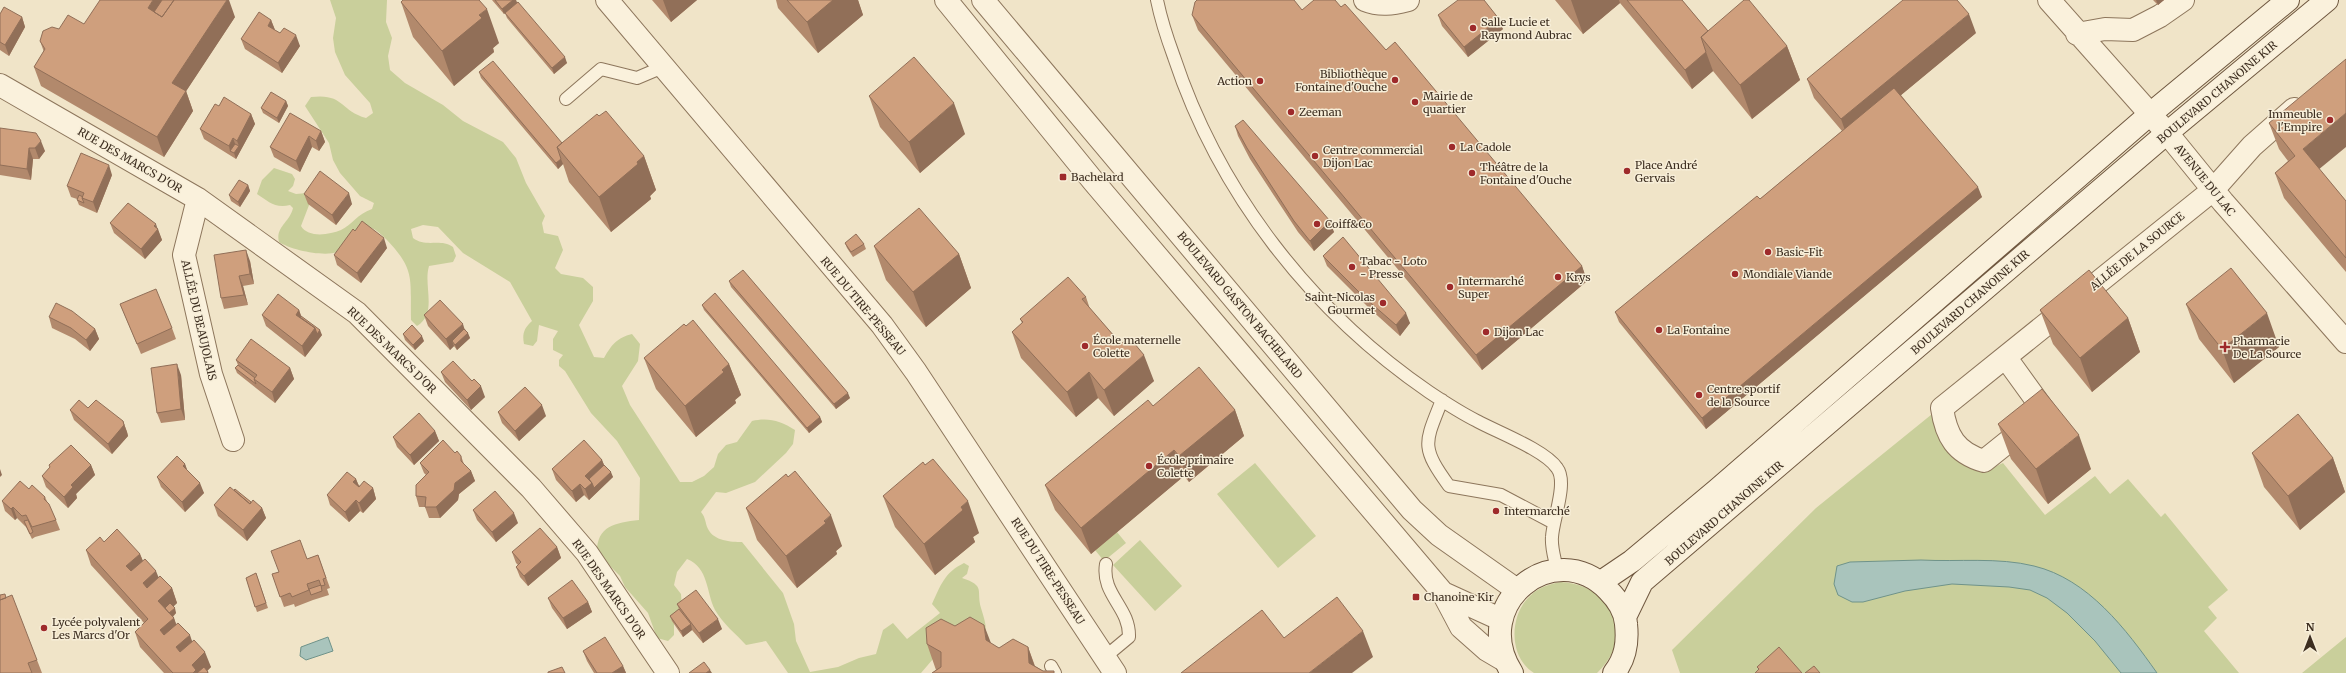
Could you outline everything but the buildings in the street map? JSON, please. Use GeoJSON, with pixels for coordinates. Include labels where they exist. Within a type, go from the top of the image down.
{"type":"FeatureCollection","features":[{"type":"Feature","properties":{"kind":"street","name":"RUE DU TIRE-PESSEAU"},"geometry":{"type":"LineString","coordinates":[[607,0],[882,325],[916,372],[1109,668]]}},
{"type":"Feature","properties":{"kind":"street"},"geometry":{"type":"LineString","coordinates":[[946,0],[1094,182],[1443,593],[1461,627],[1508,667]]}},
{"type":"Feature","properties":{"kind":"street","name":"BOULEVARD GASTON BACHELARD"},"geometry":{"type":"LineString","coordinates":[[983,0],[1412,510],[1439,535],[1517,590]]}},
{"type":"Feature","properties":{"kind":"street"},"geometry":{"type":"LineString","coordinates":[[1365,0],[1376,4],[1393,4],[1408,0]]}},
{"type":"Feature","properties":{"kind":"street","name":"AVENUE DU LAC"},"geometry":{"type":"LineString","coordinates":[[2048,0],[2149,115],[2167,133],[2213,190],[2346,342]]}},
{"type":"Feature","properties":{"kind":"street"},"geometry":{"type":"LineString","coordinates":[[2077,34],[2105,29],[2132,30],[2160,16],[2183,0]]}},
{"type":"Feature","properties":{"kind":"street","name":"BOULEVARD CHANOINE KIR"},"geometry":{"type":"LineString","coordinates":[[1601,582],[1632,561],[1750,463],[2149,115],[2288,0]]}},
{"type":"Feature","properties":{"kind":"street","name":"BOULEVARD CHANOINE KIR"},"geometry":{"type":"LineString","coordinates":[[1626,614],[1642,582],[2167,133],[2327,0]]}},
{"type":"Feature","properties":{"kind":"street","name":"RUE DES MARCS D'OR"},"geometry":{"type":"LineString","coordinates":[[0,85],[198,199],[357,313],[531,488],[587,553],[668,673]]}},
{"type":"Feature","properties":{"kind":"street","name":"ALLÉE DE LA SOURCE"},"geometry":{"type":"LineString","coordinates":[[2006,358],[2045,412],[1984,461],[1970,457],[1956,445],[1946,431],[1942,408],[2213,190],[2252,146],[2311,96]]}},
{"type":"Feature","properties":{"kind":"street","name":"ALLÉE DU BEAUJOLAIS"},"geometry":{"type":"LineString","coordinates":[[198,199],[184,255],[211,374],[233,440]]}},
{"type":"Feature","properties":{"kind":"street"},"geometry":{"type":"LineString","coordinates":[[1508,667],[1499,640],[1500,619],[1507,603],[1517,590],[1532,578],[1557,570],[1586,575],[1601,582],[1617,599],[1626,614],[1628,638],[1620,671]]}},
{"type":"Feature","properties":{"kind":"street"},"geometry":{"type":"LineString","coordinates":[[1443,593],[1500,619]]}},
{"type":"Feature","properties":{"kind":"lane"},"geometry":{"type":"LineString","coordinates":[[1157,0],[1181,80],[1198,120],[1232,185],[1262,230],[1299,276],[1335,314],[1375,351],[1442,400],[1475,420],[1545,457],[1558,468],[1562,482],[1552,539],[1557,570]]}},
{"type":"Feature","properties":{"kind":"lane"},"geometry":{"type":"LineString","coordinates":[[566,99],[601,69],[636,78],[663,67]]}},
{"type":"Feature","properties":{"kind":"lane"},"geometry":{"type":"LineString","coordinates":[[1442,400],[1430,432],[1428,447],[1431,462],[1448,486],[1501,495],[1554,523]]}},
{"type":"Feature","properties":{"kind":"lane"},"geometry":{"type":"LineString","coordinates":[[1106,564],[1106,583],[1124,612],[1129,626],[1129,637],[1109,668]]}},
{"type":"Feature","properties":{"kind":"green space"},"geometry":{"type":"Polygon","coordinates":[[[330,0],[387,0],[386,22],[392,38],[388,56],[390,70],[405,83],[443,105],[463,121],[503,142],[516,158],[526,183],[545,216],[542,223],[544,233],[558,236],[563,250],[555,268],[561,274],[583,278],[593,287],[593,301],[579,325],[594,357],[604,358],[615,342],[622,337],[632,334],[640,344],[638,361],[622,386],[630,405],[680,482],[692,482],[704,476],[714,467],[718,454],[726,445],[737,442],[752,421],[764,419],[774,421],[785,424],[795,430],[793,444],[786,453],[755,482],[726,493],[716,492],[701,512],[704,516],[708,529],[714,536],[723,540],[742,542],[783,593],[794,624],[796,641],[810,672],[838,667],[859,658],[876,654],[883,630],[893,623],[907,639],[940,613],[932,604],[938,591],[947,575],[964,563],[969,566],[967,574],[962,578],[970,581],[979,589],[986,633],[939,652],[921,673],[788,673],[766,641],[746,645],[718,615],[712,603],[703,574],[694,563],[687,559],[677,572],[674,585],[681,594],[682,608],[674,619],[674,635],[668,641],[657,638],[648,613],[625,587],[620,576],[605,561],[597,557],[597,547],[603,532],[614,525],[639,520],[640,478],[617,441],[591,413],[565,371],[559,366],[559,360],[563,355],[553,350],[553,339],[558,331],[539,325],[537,341],[533,346],[524,344],[524,331],[532,321],[510,282],[463,253],[438,227],[423,225],[411,229],[413,238],[418,241],[448,244],[453,247],[456,256],[453,262],[429,266],[429,299],[427,314],[423,321],[417,326],[411,320],[411,285],[407,267],[396,250],[374,229],[365,227],[337,252],[324,254],[291,248],[279,242],[279,232],[293,208],[290,205],[280,206],[272,204],[257,194],[262,180],[274,168],[292,174],[295,179],[293,186],[288,191],[296,194],[307,193],[311,200],[301,226],[304,230],[314,234],[325,234],[341,230],[362,214],[372,209],[374,203],[360,196],[340,173],[333,160],[329,143],[305,106],[311,97],[322,96],[330,97],[336,100],[357,115],[366,118],[373,113],[370,103],[345,75],[335,52],[333,38],[336,18],[330,0]]]}},
{"type":"Feature","properties":{"kind":"green space"},"geometry":{"type":"Polygon","coordinates":[[[1942,406],[1985,471],[2003,463],[2045,515],[2095,476],[2110,494],[2128,479],[2161,517],[2165,513],[2228,590],[2208,607],[2217,618],[2204,631],[2239,673],[1680,673],[1672,650],[1816,508],[1942,406]]]}},
{"type":"Feature","properties":{"kind":"green space"},"geometry":{"type":"Polygon","coordinates":[[[1255,463],[1316,536],[1278,568],[1217,494],[1255,463]]]}},
{"type":"Feature","properties":{"kind":"green space"},"geometry":{"type":"Polygon","coordinates":[[[1117,532],[1126,543],[1104,561],[1095,550],[1117,532]]]}},
{"type":"Feature","properties":{"kind":"green space"},"geometry":{"type":"Polygon","coordinates":[[[1140,540],[1182,586],[1155,611],[1113,565],[1140,540]]]}},
{"type":"Feature","properties":{"kind":"green space"},"geometry":{"type":"Polygon","coordinates":[[[1561,582],[1579,586],[1595,593],[1606,603],[1614,615],[1617,629],[1616,643],[1609,658],[1597,673],[1534,673],[1519,657],[1514,635],[1515,624],[1524,603],[1531,595],[1541,588],[1561,582]]]}},
{"type":"Feature","properties":{"kind":"green space"},"geometry":{"type":"Polygon","coordinates":[[[2346,637],[2346,673],[2302,673],[2346,637]]]}},
{"type":"Feature","properties":{"kind":"water"},"geometry":{"type":"Polygon","coordinates":[[[1978,560],[2020,563],[2054,573],[2072,582],[2104,608],[2119,623],[2157,673],[2121,673],[2095,641],[2067,613],[2047,598],[2030,590],[2009,587],[1952,584],[1905,591],[1863,602],[1852,602],[1838,595],[1834,584],[1837,566],[1850,562],[1978,560]]]}},
{"type":"Feature","properties":{"kind":"water"},"geometry":{"type":"Polygon","coordinates":[[[328,637],[333,651],[306,660],[300,656],[301,647],[328,637]]]}},
{"type":"Feature","properties":{"kind":"place","name":"Salle Lucie et Raymond Aubrac"},"geometry":{"type":"Point","coordinates":[1473,28]}},
{"type":"Feature","properties":{"kind":"place","name":"Bibliothèque Fontaine d'Ouche"},"geometry":{"type":"Point","coordinates":[1395,80]}},
{"type":"Feature","properties":{"kind":"place","name":"Action"},"geometry":{"type":"Point","coordinates":[1260,81]}},
{"type":"Feature","properties":{"kind":"place","name":"Mairie de quartier"},"geometry":{"type":"Point","coordinates":[1415,102]}},
{"type":"Feature","properties":{"kind":"place","name":"Zeeman"},"geometry":{"type":"Point","coordinates":[1291,112]}},
{"type":"Feature","properties":{"kind":"place","name":"Immeuble l'Empire"},"geometry":{"type":"Point","coordinates":[2330,120]}},
{"type":"Feature","properties":{"kind":"place","name":"La Cadole"},"geometry":{"type":"Point","coordinates":[1452,147]}},
{"type":"Feature","properties":{"kind":"place","name":"Centre commercial Dijon Lac"},"geometry":{"type":"Point","coordinates":[1315,156]}},
{"type":"Feature","properties":{"kind":"place","name":"Place André Gervais"},"geometry":{"type":"Point","coordinates":[1627,171]}},
{"type":"Feature","properties":{"kind":"place","name":"Théâtre de la Fontaine d'Ouche"},"geometry":{"type":"Point","coordinates":[1472,173]}},
{"type":"Feature","properties":{"kind":"place","name":"Bachelard"},"geometry":{"type":"Point","coordinates":[1063,177]}},
{"type":"Feature","properties":{"kind":"place","name":"Coiff&Co"},"geometry":{"type":"Point","coordinates":[1317,224]}},
{"type":"Feature","properties":{"kind":"place","name":"Basic-Fit"},"geometry":{"type":"Point","coordinates":[1768,252]}},
{"type":"Feature","properties":{"kind":"place","name":"Tabac - Loto - Presse"},"geometry":{"type":"Point","coordinates":[1352,267]}},
{"type":"Feature","properties":{"kind":"place","name":"Mondiale Viande"},"geometry":{"type":"Point","coordinates":[1735,274]}},
{"type":"Feature","properties":{"kind":"place","name":"Krys"},"geometry":{"type":"Point","coordinates":[1558,277]}},
{"type":"Feature","properties":{"kind":"place","name":"Intermarché Super"},"geometry":{"type":"Point","coordinates":[1450,287]}},
{"type":"Feature","properties":{"kind":"place","name":"Saint-Nicolas Gourmet"},"geometry":{"type":"Point","coordinates":[1383,303]}},
{"type":"Feature","properties":{"kind":"place","name":"La Fontaine"},"geometry":{"type":"Point","coordinates":[1659,330]}},
{"type":"Feature","properties":{"kind":"place","name":"Dijon Lac"},"geometry":{"type":"Point","coordinates":[1486,332]}},
{"type":"Feature","properties":{"kind":"place","name":"École maternelle Colette"},"geometry":{"type":"Point","coordinates":[1085,346]}},
{"type":"Feature","properties":{"kind":"place","name":"Pharmacie De La Source"},"geometry":{"type":"Point","coordinates":[2225,347]}},
{"type":"Feature","properties":{"kind":"place","name":"Centre sportif de la Source"},"geometry":{"type":"Point","coordinates":[1699,395]}},
{"type":"Feature","properties":{"kind":"place","name":"École primaire Colette"},"geometry":{"type":"Point","coordinates":[1149,466]}},
{"type":"Feature","properties":{"kind":"place","name":"Intermarché"},"geometry":{"type":"Point","coordinates":[1496,511]}},
{"type":"Feature","properties":{"kind":"place","name":"Chanoine Kir"},"geometry":{"type":"Point","coordinates":[1416,597]}},
{"type":"Feature","properties":{"kind":"place","name":"Lycée polyvalent Les Marcs d'Or"},"geometry":{"type":"Point","coordinates":[44,628]}}]}
